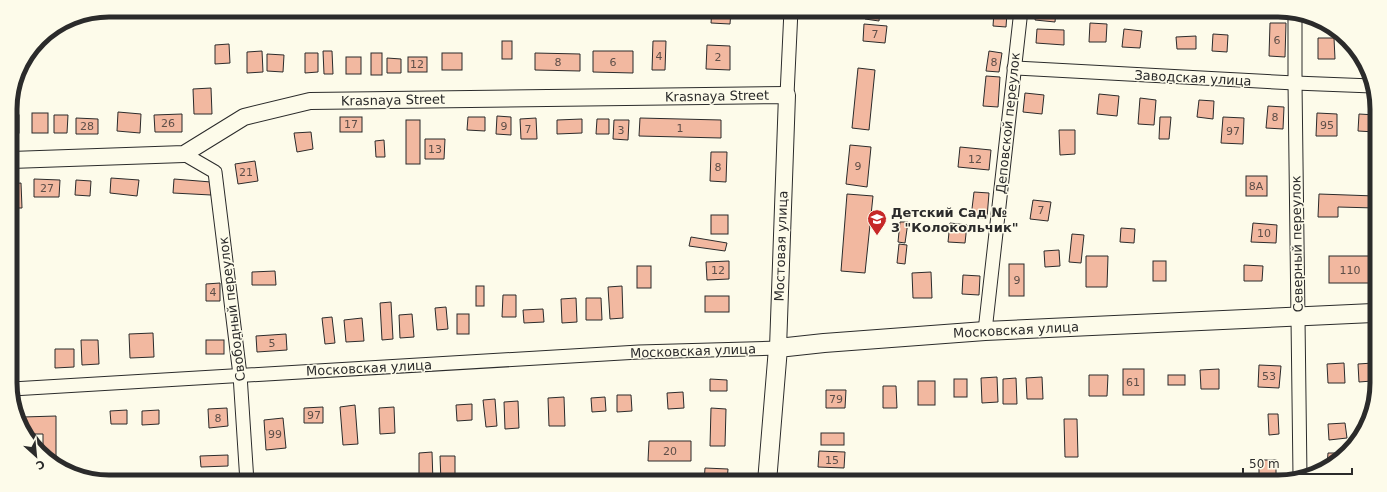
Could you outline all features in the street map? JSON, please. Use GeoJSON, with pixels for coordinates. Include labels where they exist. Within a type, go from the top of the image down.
{"type":"FeatureCollection","features":[{"type":"Feature","properties":{"kind":"main road","name":"Московская улица"},"geometry":{"type":"LineString","coordinates":[[778,348],[824,343],[985,331],[1370,313]]}},
{"type":"Feature","properties":{"kind":"main road","name":"Мостовая улица"},"geometry":{"type":"LineString","coordinates":[[768,475],[778,348]]}},
{"type":"Feature","properties":{"kind":"street","name":"Мостовая улица"},"geometry":{"type":"LineString","coordinates":[[778,348],[791,17]]}},
{"type":"Feature","properties":{"kind":"street","name":"Деповской переулок"},"geometry":{"type":"LineString","coordinates":[[985,331],[1020,17]]}},
{"type":"Feature","properties":{"kind":"street","name":"Северный переулок"},"geometry":{"type":"LineString","coordinates":[[1295,19],[1300,472]]}},
{"type":"Feature","properties":{"kind":"street","name":"Заводская улица"},"geometry":{"type":"LineString","coordinates":[[1014,68],[1367,86]]}},
{"type":"Feature","properties":{"kind":"street","name":"Krasnaya Street"},"geometry":{"type":"LineString","coordinates":[[17,160],[184,154],[244,117],[310,101],[787,95]]}},
{"type":"Feature","properties":{"kind":"street","name":"Свободный переулок"},"geometry":{"type":"LineString","coordinates":[[184,154],[216,172],[240,375],[247,475]]}},
{"type":"Feature","properties":{"kind":"street","name":"Московская улица"},"geometry":{"type":"LineString","coordinates":[[17,389],[638,352],[778,348]]}},
{"type":"Feature","properties":{"kind":"building"},"geometry":{"type":"Polygon","coordinates":[[[711,17],[730,17],[730,24],[711,23],[711,17]]]}},
{"type":"Feature","properties":{"kind":"building"},"geometry":{"type":"Polygon","coordinates":[[[865,17],[879,17],[879,21],[865,19],[865,17]]]}},
{"type":"Feature","properties":{"kind":"building"},"geometry":{"type":"Polygon","coordinates":[[[994,17],[1007,17],[1006,27],[993,26],[994,17]]]}},
{"type":"Feature","properties":{"kind":"building"},"geometry":{"type":"Polygon","coordinates":[[[1035,17],[1055,17],[1055,22],[1035,20],[1035,17]]]}},
{"type":"Feature","properties":{"kind":"building"},"geometry":{"type":"Polygon","coordinates":[[[1090,23],[1107,24],[1106,42],[1089,42],[1090,23]]]}},
{"type":"Feature","properties":{"kind":"building"},"geometry":{"type":"Polygon","coordinates":[[[1270,23],[1286,23],[1285,57],[1269,56],[1270,23]]]}},
{"type":"Feature","properties":{"kind":"building"},"geometry":{"type":"Polygon","coordinates":[[[864,24],[887,26],[885,43],[863,41],[864,24]]]}},
{"type":"Feature","properties":{"kind":"building"},"geometry":{"type":"Polygon","coordinates":[[[1037,29],[1064,30],[1064,45],[1036,43],[1037,29]]]}},
{"type":"Feature","properties":{"kind":"building"},"geometry":{"type":"Polygon","coordinates":[[[1124,29],[1142,31],[1140,48],[1122,47],[1124,29]]]}},
{"type":"Feature","properties":{"kind":"building"},"geometry":{"type":"Polygon","coordinates":[[[1213,34],[1228,35],[1227,52],[1212,51],[1213,34]]]}},
{"type":"Feature","properties":{"kind":"building"},"geometry":{"type":"Polygon","coordinates":[[[1196,36],[1196,49],[1177,49],[1176,37],[1196,36]]]}},
{"type":"Feature","properties":{"kind":"building"},"geometry":{"type":"Polygon","coordinates":[[[1318,38],[1334,38],[1335,59],[1318,59],[1318,38]]]}},
{"type":"Feature","properties":{"kind":"building"},"geometry":{"type":"Polygon","coordinates":[[[502,41],[512,41],[512,59],[502,59],[502,41]]]}},
{"type":"Feature","properties":{"kind":"building"},"geometry":{"type":"Polygon","coordinates":[[[653,41],[666,41],[665,70],[652,70],[653,41]]]}},
{"type":"Feature","properties":{"kind":"building"},"geometry":{"type":"Polygon","coordinates":[[[229,44],[230,63],[215,64],[215,45],[229,44]]]}},
{"type":"Feature","properties":{"kind":"building"},"geometry":{"type":"Polygon","coordinates":[[[707,45],[730,46],[730,70],[706,69],[707,45]]]}},
{"type":"Feature","properties":{"kind":"building"},"geometry":{"type":"Polygon","coordinates":[[[262,51],[263,72],[247,73],[247,52],[262,51]]]}},
{"type":"Feature","properties":{"kind":"building"},"geometry":{"type":"Polygon","coordinates":[[[323,51],[332,51],[333,74],[324,74],[323,51]]]}},
{"type":"Feature","properties":{"kind":"building"},"geometry":{"type":"Polygon","coordinates":[[[593,51],[633,51],[633,73],[593,72],[593,51]]]}},
{"type":"Feature","properties":{"kind":"building"},"geometry":{"type":"Polygon","coordinates":[[[989,51],[1002,53],[999,72],[986,71],[989,51]]]}},
{"type":"Feature","properties":{"kind":"building"},"geometry":{"type":"Polygon","coordinates":[[[305,53],[318,53],[318,72],[305,73],[305,53]]]}},
{"type":"Feature","properties":{"kind":"building"},"geometry":{"type":"Polygon","coordinates":[[[371,53],[382,53],[382,75],[371,75],[371,53]]]}},
{"type":"Feature","properties":{"kind":"building"},"geometry":{"type":"Polygon","coordinates":[[[442,53],[462,53],[462,70],[442,70],[442,53]]]}},
{"type":"Feature","properties":{"kind":"building"},"geometry":{"type":"Polygon","coordinates":[[[535,53],[580,54],[580,71],[535,70],[535,53]]]}},
{"type":"Feature","properties":{"kind":"building"},"geometry":{"type":"Polygon","coordinates":[[[267,54],[284,55],[283,72],[267,71],[267,54]]]}},
{"type":"Feature","properties":{"kind":"building"},"geometry":{"type":"Polygon","coordinates":[[[346,57],[361,57],[361,74],[346,74],[346,57]]]}},
{"type":"Feature","properties":{"kind":"building"},"geometry":{"type":"Polygon","coordinates":[[[408,57],[427,57],[427,72],[408,72],[408,57]]]}},
{"type":"Feature","properties":{"kind":"building"},"geometry":{"type":"Polygon","coordinates":[[[387,58],[401,59],[401,73],[387,73],[387,58]]]}},
{"type":"Feature","properties":{"kind":"building"},"geometry":{"type":"Polygon","coordinates":[[[858,68],[875,70],[869,130],[852,128],[858,68]]]}},
{"type":"Feature","properties":{"kind":"building"},"geometry":{"type":"Polygon","coordinates":[[[986,76],[1000,77],[998,107],[983,106],[986,76]]]}},
{"type":"Feature","properties":{"kind":"building"},"geometry":{"type":"Polygon","coordinates":[[[211,88],[212,114],[194,114],[193,89],[211,88]]]}},
{"type":"Feature","properties":{"kind":"building"},"geometry":{"type":"Polygon","coordinates":[[[1025,93],[1044,95],[1042,114],[1023,112],[1025,93]]]}},
{"type":"Feature","properties":{"kind":"building"},"geometry":{"type":"Polygon","coordinates":[[[1099,94],[1119,96],[1117,116],[1097,114],[1099,94]]]}},
{"type":"Feature","properties":{"kind":"building"},"geometry":{"type":"Polygon","coordinates":[[[1140,98],[1156,100],[1154,125],[1138,124],[1140,98]]]}},
{"type":"Feature","properties":{"kind":"building"},"geometry":{"type":"Polygon","coordinates":[[[1199,100],[1214,101],[1213,119],[1197,117],[1199,100]]]}},
{"type":"Feature","properties":{"kind":"building"},"geometry":{"type":"Polygon","coordinates":[[[1268,106],[1284,107],[1283,129],[1266,128],[1268,106]]]}},
{"type":"Feature","properties":{"kind":"building"},"geometry":{"type":"Polygon","coordinates":[[[118,112],[141,114],[140,133],[117,131],[118,112]]]}},
{"type":"Feature","properties":{"kind":"building"},"geometry":{"type":"Polygon","coordinates":[[[32,113],[48,113],[48,133],[32,133],[32,113]]]}},
{"type":"Feature","properties":{"kind":"building"},"geometry":{"type":"Polygon","coordinates":[[[1317,113],[1337,114],[1337,136],[1316,136],[1317,113]]]}},
{"type":"Feature","properties":{"kind":"building"},"geometry":{"type":"Polygon","coordinates":[[[182,114],[182,132],[155,132],[154,115],[182,114]]]}},
{"type":"Feature","properties":{"kind":"building"},"geometry":{"type":"Polygon","coordinates":[[[1359,114],[1370,115],[1370,132],[1358,131],[1359,114]]]}},
{"type":"Feature","properties":{"kind":"building"},"geometry":{"type":"Polygon","coordinates":[[[17,115],[19,115],[19,133],[17,133],[17,115]]]}},
{"type":"Feature","properties":{"kind":"building"},"geometry":{"type":"Polygon","coordinates":[[[54,115],[68,115],[67,133],[54,133],[54,115]]]}},
{"type":"Feature","properties":{"kind":"building"},"geometry":{"type":"Polygon","coordinates":[[[497,116],[511,117],[511,135],[496,134],[497,116]]]}},
{"type":"Feature","properties":{"kind":"building"},"geometry":{"type":"Polygon","coordinates":[[[340,117],[362,117],[362,132],[340,132],[340,117]]]}},
{"type":"Feature","properties":{"kind":"building"},"geometry":{"type":"Polygon","coordinates":[[[468,117],[485,117],[485,131],[467,130],[468,117]]]}},
{"type":"Feature","properties":{"kind":"building"},"geometry":{"type":"Polygon","coordinates":[[[1160,117],[1171,117],[1169,139],[1159,139],[1160,117]]]}},
{"type":"Feature","properties":{"kind":"building"},"geometry":{"type":"Polygon","coordinates":[[[1223,117],[1244,118],[1243,144],[1221,143],[1223,117]]]}},
{"type":"Feature","properties":{"kind":"building"},"geometry":{"type":"Polygon","coordinates":[[[76,118],[98,119],[98,134],[76,134],[76,118]]]}},
{"type":"Feature","properties":{"kind":"building"},"geometry":{"type":"Polygon","coordinates":[[[536,118],[537,139],[521,139],[520,119],[536,118]]]}},
{"type":"Feature","properties":{"kind":"building"},"geometry":{"type":"Polygon","coordinates":[[[640,118],[721,120],[721,138],[639,136],[640,118]]]}},
{"type":"Feature","properties":{"kind":"building"},"geometry":{"type":"Polygon","coordinates":[[[582,119],[582,133],[557,134],[557,120],[582,119]]]}},
{"type":"Feature","properties":{"kind":"building"},"geometry":{"type":"Polygon","coordinates":[[[597,119],[609,119],[609,134],[596,134],[597,119]]]}},
{"type":"Feature","properties":{"kind":"building"},"geometry":{"type":"Polygon","coordinates":[[[406,120],[420,120],[420,164],[406,164],[406,120]]]}},
{"type":"Feature","properties":{"kind":"building"},"geometry":{"type":"Polygon","coordinates":[[[614,120],[629,120],[628,140],[613,139],[614,120]]]}},
{"type":"Feature","properties":{"kind":"building"},"geometry":{"type":"Polygon","coordinates":[[[1059,130],[1075,130],[1075,154],[1060,155],[1059,130]]]}},
{"type":"Feature","properties":{"kind":"building"},"geometry":{"type":"Polygon","coordinates":[[[311,132],[313,149],[297,152],[294,133],[311,132]]]}},
{"type":"Feature","properties":{"kind":"building"},"geometry":{"type":"Polygon","coordinates":[[[425,139],[445,139],[444,159],[425,159],[425,139]]]}},
{"type":"Feature","properties":{"kind":"building"},"geometry":{"type":"Polygon","coordinates":[[[384,140],[385,157],[376,157],[375,141],[384,140]]]}},
{"type":"Feature","properties":{"kind":"building"},"geometry":{"type":"Polygon","coordinates":[[[850,145],[871,147],[867,187],[846,184],[850,145]]]}},
{"type":"Feature","properties":{"kind":"building"},"geometry":{"type":"Polygon","coordinates":[[[960,147],[991,150],[989,170],[958,167],[960,147]]]}},
{"type":"Feature","properties":{"kind":"building"},"geometry":{"type":"Polygon","coordinates":[[[711,152],[727,152],[726,182],[710,181],[711,152]]]}},
{"type":"Feature","properties":{"kind":"building"},"geometry":{"type":"Polygon","coordinates":[[[255,161],[258,181],[238,184],[235,164],[255,161]]]}},
{"type":"Feature","properties":{"kind":"building"},"geometry":{"type":"Polygon","coordinates":[[[1246,176],[1267,176],[1267,196],[1246,196],[1246,176]]]}},
{"type":"Feature","properties":{"kind":"building"},"geometry":{"type":"Polygon","coordinates":[[[111,178],[139,180],[137,196],[110,193],[111,178]]]}},
{"type":"Feature","properties":{"kind":"building"},"geometry":{"type":"Polygon","coordinates":[[[34,179],[60,180],[59,197],[34,197],[34,179]]]}},
{"type":"Feature","properties":{"kind":"building"},"geometry":{"type":"Polygon","coordinates":[[[174,179],[211,182],[211,195],[173,193],[174,179]]]}},
{"type":"Feature","properties":{"kind":"building"},"geometry":{"type":"Polygon","coordinates":[[[76,180],[91,181],[90,196],[75,195],[76,180]]]}},
{"type":"Feature","properties":{"kind":"building"},"geometry":{"type":"Polygon","coordinates":[[[17,183],[21,183],[22,208],[17,208],[17,183]]]}},
{"type":"Feature","properties":{"kind":"building"},"geometry":{"type":"Polygon","coordinates":[[[974,192],[989,193],[987,218],[971,217],[974,192]]]}},
{"type":"Feature","properties":{"kind":"building"},"geometry":{"type":"Polygon","coordinates":[[[847,194],[873,196],[865,273],[841,271],[847,194]]]}},
{"type":"Feature","properties":{"kind":"building"},"geometry":{"type":"Polygon","coordinates":[[[1319,194],[1370,196],[1370,208],[1338,207],[1338,217],[1318,217],[1319,194]]]}},
{"type":"Feature","properties":{"kind":"building"},"geometry":{"type":"Polygon","coordinates":[[[1033,200],[1051,202],[1048,221],[1030,219],[1033,200]]]}},
{"type":"Feature","properties":{"kind":"building"},"geometry":{"type":"Polygon","coordinates":[[[711,215],[728,215],[728,234],[711,234],[711,215]]]}},
{"type":"Feature","properties":{"kind":"building"},"geometry":{"type":"Polygon","coordinates":[[[900,222],[908,222],[905,243],[898,242],[900,222]]]}},
{"type":"Feature","properties":{"kind":"building"},"geometry":{"type":"Polygon","coordinates":[[[950,223],[967,225],[965,243],[948,242],[950,223]]]}},
{"type":"Feature","properties":{"kind":"building"},"geometry":{"type":"Polygon","coordinates":[[[1253,223],[1277,225],[1276,243],[1251,242],[1253,223]]]}},
{"type":"Feature","properties":{"kind":"building"},"geometry":{"type":"Polygon","coordinates":[[[1121,228],[1135,229],[1134,243],[1120,242],[1121,228]]]}},
{"type":"Feature","properties":{"kind":"building"},"geometry":{"type":"Polygon","coordinates":[[[1072,234],[1084,235],[1081,263],[1069,262],[1072,234]]]}},
{"type":"Feature","properties":{"kind":"building"},"geometry":{"type":"Polygon","coordinates":[[[691,237],[727,243],[725,251],[689,246],[691,237]]]}},
{"type":"Feature","properties":{"kind":"building"},"geometry":{"type":"Polygon","coordinates":[[[899,244],[907,245],[905,264],[897,263],[899,244]]]}},
{"type":"Feature","properties":{"kind":"building"},"geometry":{"type":"Polygon","coordinates":[[[1059,250],[1060,266],[1045,267],[1044,251],[1059,250]]]}},
{"type":"Feature","properties":{"kind":"building"},"geometry":{"type":"Polygon","coordinates":[[[1086,256],[1108,256],[1107,287],[1086,287],[1086,256]]]}},
{"type":"Feature","properties":{"kind":"building"},"geometry":{"type":"Polygon","coordinates":[[[1329,256],[1370,256],[1370,283],[1329,283],[1329,256]]]}},
{"type":"Feature","properties":{"kind":"building"},"geometry":{"type":"Polygon","coordinates":[[[729,261],[729,279],[707,280],[706,262],[729,261]]]}},
{"type":"Feature","properties":{"kind":"building"},"geometry":{"type":"Polygon","coordinates":[[[1153,261],[1166,261],[1166,281],[1153,281],[1153,261]]]}},
{"type":"Feature","properties":{"kind":"building"},"geometry":{"type":"Polygon","coordinates":[[[1009,264],[1024,264],[1024,296],[1009,296],[1009,264]]]}},
{"type":"Feature","properties":{"kind":"building"},"geometry":{"type":"Polygon","coordinates":[[[1244,265],[1263,266],[1262,281],[1244,281],[1244,265]]]}},
{"type":"Feature","properties":{"kind":"building"},"geometry":{"type":"Polygon","coordinates":[[[637,266],[651,266],[651,288],[637,288],[637,266]]]}},
{"type":"Feature","properties":{"kind":"building"},"geometry":{"type":"Polygon","coordinates":[[[275,271],[276,285],[252,285],[252,272],[275,271]]]}},
{"type":"Feature","properties":{"kind":"building"},"geometry":{"type":"Polygon","coordinates":[[[931,272],[932,298],[913,298],[912,273],[931,272]]]}},
{"type":"Feature","properties":{"kind":"building"},"geometry":{"type":"Polygon","coordinates":[[[963,275],[980,276],[979,295],[962,294],[963,275]]]}},
{"type":"Feature","properties":{"kind":"building"},"geometry":{"type":"Polygon","coordinates":[[[220,283],[220,301],[206,301],[206,284],[220,283]]]}},
{"type":"Feature","properties":{"kind":"building"},"geometry":{"type":"Polygon","coordinates":[[[476,286],[484,286],[484,306],[476,306],[476,286]]]}},
{"type":"Feature","properties":{"kind":"building"},"geometry":{"type":"Polygon","coordinates":[[[622,286],[623,318],[610,319],[608,287],[622,286]]]}},
{"type":"Feature","properties":{"kind":"building"},"geometry":{"type":"Polygon","coordinates":[[[503,295],[516,295],[516,317],[502,317],[503,295]]]}},
{"type":"Feature","properties":{"kind":"building"},"geometry":{"type":"Polygon","coordinates":[[[705,296],[729,296],[729,312],[705,312],[705,296]]]}},
{"type":"Feature","properties":{"kind":"building"},"geometry":{"type":"Polygon","coordinates":[[[576,298],[577,322],[562,323],[561,299],[576,298]]]}},
{"type":"Feature","properties":{"kind":"building"},"geometry":{"type":"Polygon","coordinates":[[[586,298],[601,298],[602,320],[586,320],[586,298]]]}},
{"type":"Feature","properties":{"kind":"building"},"geometry":{"type":"Polygon","coordinates":[[[391,302],[393,339],[382,340],[380,303],[391,302]]]}},
{"type":"Feature","properties":{"kind":"building"},"geometry":{"type":"Polygon","coordinates":[[[446,307],[448,329],[437,330],[435,308],[446,307]]]}},
{"type":"Feature","properties":{"kind":"building"},"geometry":{"type":"Polygon","coordinates":[[[543,309],[544,322],[524,323],[523,310],[543,309]]]}},
{"type":"Feature","properties":{"kind":"building"},"geometry":{"type":"Polygon","coordinates":[[[412,314],[414,337],[400,338],[399,315],[412,314]]]}},
{"type":"Feature","properties":{"kind":"building"},"geometry":{"type":"Polygon","coordinates":[[[457,314],[469,314],[469,334],[457,334],[457,314]]]}},
{"type":"Feature","properties":{"kind":"building"},"geometry":{"type":"Polygon","coordinates":[[[332,317],[335,343],[325,344],[322,318],[332,317]]]}},
{"type":"Feature","properties":{"kind":"building"},"geometry":{"type":"Polygon","coordinates":[[[362,318],[364,341],[346,342],[344,320],[362,318]]]}},
{"type":"Feature","properties":{"kind":"building"},"geometry":{"type":"Polygon","coordinates":[[[153,333],[154,357],[130,358],[129,334],[153,333]]]}},
{"type":"Feature","properties":{"kind":"building"},"geometry":{"type":"Polygon","coordinates":[[[286,334],[287,350],[257,352],[256,336],[286,334]]]}},
{"type":"Feature","properties":{"kind":"building"},"geometry":{"type":"Polygon","coordinates":[[[81,340],[98,340],[99,364],[82,365],[81,340]]]}},
{"type":"Feature","properties":{"kind":"building"},"geometry":{"type":"Polygon","coordinates":[[[206,340],[224,340],[224,354],[206,354],[206,340]]]}},
{"type":"Feature","properties":{"kind":"building"},"geometry":{"type":"Polygon","coordinates":[[[55,349],[74,349],[74,367],[55,368],[55,349]]]}},
{"type":"Feature","properties":{"kind":"building"},"geometry":{"type":"Polygon","coordinates":[[[1344,363],[1345,383],[1328,383],[1327,364],[1344,363]]]}},
{"type":"Feature","properties":{"kind":"building"},"geometry":{"type":"Polygon","coordinates":[[[1370,363],[1370,381],[1359,382],[1358,364],[1370,363]]]}},
{"type":"Feature","properties":{"kind":"building"},"geometry":{"type":"Polygon","coordinates":[[[1259,365],[1281,366],[1279,388],[1258,387],[1259,365]]]}},
{"type":"Feature","properties":{"kind":"building"},"geometry":{"type":"Polygon","coordinates":[[[1123,369],[1144,369],[1144,395],[1123,395],[1123,369]]]}},
{"type":"Feature","properties":{"kind":"building"},"geometry":{"type":"Polygon","coordinates":[[[1219,369],[1219,389],[1201,389],[1200,370],[1219,369]]]}},
{"type":"Feature","properties":{"kind":"building"},"geometry":{"type":"Polygon","coordinates":[[[1089,375],[1108,375],[1107,396],[1089,396],[1089,375]]]}},
{"type":"Feature","properties":{"kind":"building"},"geometry":{"type":"Polygon","coordinates":[[[1168,375],[1185,375],[1185,385],[1168,385],[1168,375]]]}},
{"type":"Feature","properties":{"kind":"building"},"geometry":{"type":"Polygon","coordinates":[[[997,377],[998,402],[982,403],[981,378],[997,377]]]}},
{"type":"Feature","properties":{"kind":"building"},"geometry":{"type":"Polygon","coordinates":[[[1042,377],[1043,399],[1027,399],[1026,378],[1042,377]]]}},
{"type":"Feature","properties":{"kind":"building"},"geometry":{"type":"Polygon","coordinates":[[[1016,378],[1017,404],[1003,404],[1003,379],[1016,378]]]}},
{"type":"Feature","properties":{"kind":"building"},"geometry":{"type":"Polygon","coordinates":[[[710,379],[727,380],[727,391],[710,391],[710,379]]]}},
{"type":"Feature","properties":{"kind":"building"},"geometry":{"type":"Polygon","coordinates":[[[954,379],[967,379],[967,397],[954,397],[954,379]]]}},
{"type":"Feature","properties":{"kind":"building"},"geometry":{"type":"Polygon","coordinates":[[[918,381],[935,381],[935,405],[918,405],[918,381]]]}},
{"type":"Feature","properties":{"kind":"building"},"geometry":{"type":"Polygon","coordinates":[[[883,386],[896,386],[897,408],[883,408],[883,386]]]}},
{"type":"Feature","properties":{"kind":"building"},"geometry":{"type":"Polygon","coordinates":[[[826,390],[846,390],[845,408],[826,408],[826,390]]]}},
{"type":"Feature","properties":{"kind":"building"},"geometry":{"type":"Polygon","coordinates":[[[683,392],[684,408],[668,409],[667,393],[683,392]]]}},
{"type":"Feature","properties":{"kind":"building"},"geometry":{"type":"Polygon","coordinates":[[[617,395],[631,395],[632,411],[617,412],[617,395]]]}},
{"type":"Feature","properties":{"kind":"building"},"geometry":{"type":"Polygon","coordinates":[[[564,397],[565,426],[549,426],[548,398],[564,397]]]}},
{"type":"Feature","properties":{"kind":"building"},"geometry":{"type":"Polygon","coordinates":[[[605,397],[606,411],[592,412],[591,398],[605,397]]]}},
{"type":"Feature","properties":{"kind":"building"},"geometry":{"type":"Polygon","coordinates":[[[495,399],[497,426],[486,427],[483,400],[495,399]]]}},
{"type":"Feature","properties":{"kind":"building"},"geometry":{"type":"Polygon","coordinates":[[[518,401],[519,428],[505,429],[504,402],[518,401]]]}},
{"type":"Feature","properties":{"kind":"building"},"geometry":{"type":"Polygon","coordinates":[[[472,404],[472,420],[457,421],[456,405],[472,404]]]}},
{"type":"Feature","properties":{"kind":"building"},"geometry":{"type":"Polygon","coordinates":[[[355,405],[358,444],[343,445],[340,407],[355,405]]]}},
{"type":"Feature","properties":{"kind":"building"},"geometry":{"type":"Polygon","coordinates":[[[323,407],[323,423],[304,423],[304,408],[323,407]]]}},
{"type":"Feature","properties":{"kind":"building"},"geometry":{"type":"Polygon","coordinates":[[[394,407],[395,433],[380,434],[379,408],[394,407]]]}},
{"type":"Feature","properties":{"kind":"building"},"geometry":{"type":"Polygon","coordinates":[[[227,408],[228,426],[209,428],[208,409],[227,408]]]}},
{"type":"Feature","properties":{"kind":"building"},"geometry":{"type":"Polygon","coordinates":[[[711,408],[726,409],[725,446],[710,446],[711,408]]]}},
{"type":"Feature","properties":{"kind":"building"},"geometry":{"type":"Polygon","coordinates":[[[127,410],[127,424],[111,424],[110,411],[127,410]]]}},
{"type":"Feature","properties":{"kind":"building"},"geometry":{"type":"Polygon","coordinates":[[[159,410],[159,424],[142,425],[142,411],[159,410]]]}},
{"type":"Feature","properties":{"kind":"building"},"geometry":{"type":"Polygon","coordinates":[[[1268,414],[1278,414],[1279,434],[1269,435],[1268,414]]]}},
{"type":"Feature","properties":{"kind":"building"},"geometry":{"type":"Polygon","coordinates":[[[56,416],[56,436],[32,434],[23,417],[56,416]]]}},
{"type":"Feature","properties":{"kind":"building"},"geometry":{"type":"Polygon","coordinates":[[[283,418],[286,448],[266,450],[264,420],[283,418]]]}},
{"type":"Feature","properties":{"kind":"building"},"geometry":{"type":"Polygon","coordinates":[[[1064,419],[1077,419],[1078,457],[1065,457],[1064,419]]]}},
{"type":"Feature","properties":{"kind":"building"},"geometry":{"type":"Polygon","coordinates":[[[1345,423],[1347,438],[1329,440],[1328,424],[1345,423]]]}},
{"type":"Feature","properties":{"kind":"building"},"geometry":{"type":"Polygon","coordinates":[[[821,433],[844,433],[844,445],[821,445],[821,433]]]}},
{"type":"Feature","properties":{"kind":"building"},"geometry":{"type":"Polygon","coordinates":[[[649,441],[691,441],[691,461],[648,461],[649,441]]]}},
{"type":"Feature","properties":{"kind":"building"},"geometry":{"type":"Polygon","coordinates":[[[819,451],[845,452],[844,468],[818,467],[819,451]]]}},
{"type":"Feature","properties":{"kind":"building"},"geometry":{"type":"Polygon","coordinates":[[[432,452],[433,475],[419,475],[419,453],[432,452]]]}},
{"type":"Feature","properties":{"kind":"building"},"geometry":{"type":"Polygon","coordinates":[[[1328,453],[1337,453],[1334,456],[1327,461],[1328,453]]]}},
{"type":"Feature","properties":{"kind":"building"},"geometry":{"type":"Polygon","coordinates":[[[228,455],[228,466],[201,467],[200,456],[228,455]]]}},
{"type":"Feature","properties":{"kind":"building"},"geometry":{"type":"Polygon","coordinates":[[[440,456],[455,456],[455,475],[441,475],[440,456]]]}},
{"type":"Feature","properties":{"kind":"building"},"geometry":{"type":"Polygon","coordinates":[[[1259,460],[1276,460],[1276,475],[1259,475],[1259,460]]]}},
{"type":"Feature","properties":{"kind":"building"},"geometry":{"type":"Polygon","coordinates":[[[705,468],[728,469],[728,475],[704,475],[705,468]]]}},
{"type":"Feature","properties":{"kind":"place","name":"Детский Сад № 3 \"Колокольчик\""},"geometry":{"type":"Point","coordinates":[877,236]}}]}
